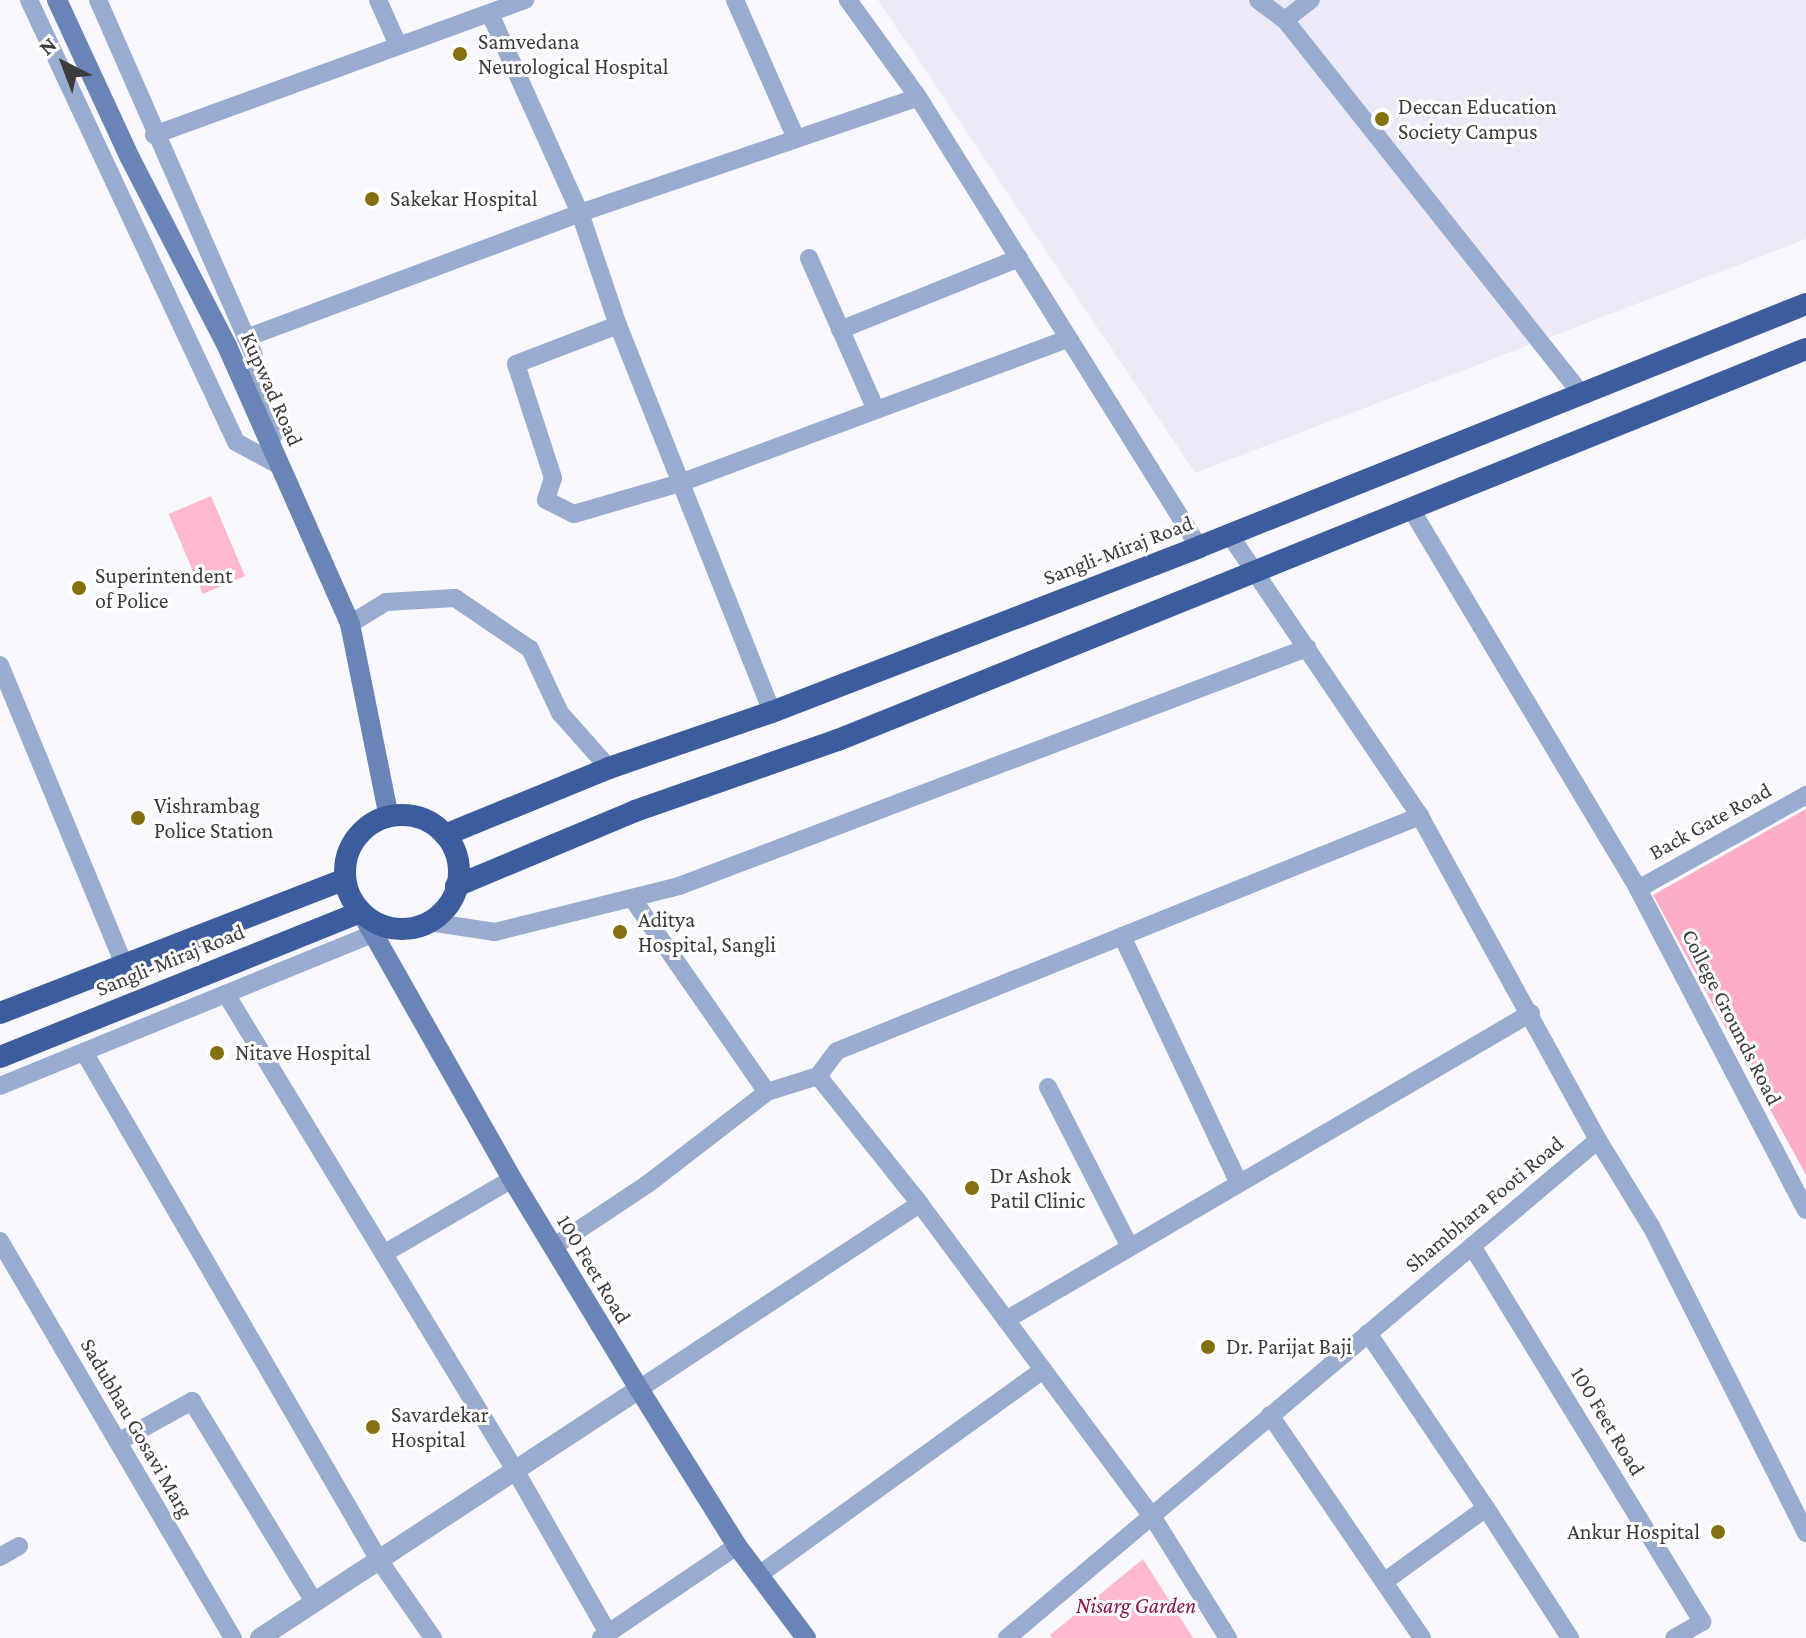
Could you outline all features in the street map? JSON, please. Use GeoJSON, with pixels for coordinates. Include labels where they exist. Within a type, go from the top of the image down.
{"type":"FeatureCollection","features":[{"type":"Feature","properties":{"kind":"highway","name":"Sangli-Miraj Road"},"geometry":{"type":"LineString","coordinates":[[445,835],[609,768],[772,712],[1230,535],[1806,304]]}},
{"type":"Feature","properties":{"kind":"highway"},"geometry":{"type":"LineString","coordinates":[[456,886],[635,811],[838,740],[1806,349]]}},
{"type":"Feature","properties":{"kind":"highway"},"geometry":{"type":"LineString","coordinates":[[389,817],[420,818],[445,835],[457,858],[456,886],[444,910],[429,922],[393,928],[361,912],[345,879],[353,842],[366,828],[389,817]]}},
{"type":"Feature","properties":{"kind":"highway","name":"Sangli-Miraj Road"},"geometry":{"type":"LineString","coordinates":[[0,1013],[345,879]]}},
{"type":"Feature","properties":{"kind":"highway","name":"Sangli-Miraj Road"},"geometry":{"type":"LineString","coordinates":[[0,1057],[361,912]]}},
{"type":"Feature","properties":{"kind":"main road","name":"Kupwad Road"},"geometry":{"type":"LineString","coordinates":[[57,0],[130,158],[227,346],[350,624],[389,817]]}},
{"type":"Feature","properties":{"kind":"main road","name":"100 Feet Road"},"geometry":{"type":"LineString","coordinates":[[361,912],[512,1179],[639,1389],[737,1546],[806,1638]]}},
{"type":"Feature","properties":{"kind":"street"},"geometry":{"type":"LineString","coordinates":[[29,0],[236,442],[280,466]]}},
{"type":"Feature","properties":{"kind":"street"},"geometry":{"type":"LineString","coordinates":[[98,0],[154,135],[246,338],[280,466]]}},
{"type":"Feature","properties":{"kind":"street"},"geometry":{"type":"LineString","coordinates":[[378,0],[398,45]]}},
{"type":"Feature","properties":{"kind":"street"},"geometry":{"type":"LineString","coordinates":[[154,135],[398,45],[491,16],[526,0]]}},
{"type":"Feature","properties":{"kind":"street"},"geometry":{"type":"LineString","coordinates":[[735,0],[795,136]]}},
{"type":"Feature","properties":{"kind":"street"},"geometry":{"type":"LineString","coordinates":[[848,0],[918,97],[1199,547]]}},
{"type":"Feature","properties":{"kind":"street"},"geometry":{"type":"LineString","coordinates":[[1258,0],[1285,20],[1581,394]]}},
{"type":"Feature","properties":{"kind":"street"},"geometry":{"type":"LineString","coordinates":[[1285,20],[1311,0]]}},
{"type":"Feature","properties":{"kind":"street"},"geometry":{"type":"LineString","coordinates":[[491,16],[580,213],[618,325],[772,712]]}},
{"type":"Feature","properties":{"kind":"street"},"geometry":{"type":"LineString","coordinates":[[246,338],[580,213],[795,136],[918,97]]}},
{"type":"Feature","properties":{"kind":"street"},"geometry":{"type":"LineString","coordinates":[[809,258],[876,410]]}},
{"type":"Feature","properties":{"kind":"street"},"geometry":{"type":"LineString","coordinates":[[840,330],[1019,258]]}},
{"type":"Feature","properties":{"kind":"street"},"geometry":{"type":"LineString","coordinates":[[618,325],[516,364],[553,478],[546,500],[574,514],[680,483],[1069,338]]}},
{"type":"Feature","properties":{"kind":"street","name":"College Grounds Road"},"geometry":{"type":"LineString","coordinates":[[1411,509],[1638,889],[1806,1210]]}},
{"type":"Feature","properties":{"kind":"street","name":"Shambhara Footi Road"},"geometry":{"type":"LineString","coordinates":[[1012,1636],[1598,1140],[1531,1013],[1420,816],[1230,535]]}},
{"type":"Feature","properties":{"kind":"street"},"geometry":{"type":"LineString","coordinates":[[350,624],[386,602],[455,598],[530,649],[560,713],[609,768]]}},
{"type":"Feature","properties":{"kind":"street"},"geometry":{"type":"LineString","coordinates":[[429,922],[495,932],[632,898],[937,792],[1307,648]]}},
{"type":"Feature","properties":{"kind":"street"},"geometry":{"type":"LineString","coordinates":[[2,673],[124,964]]}},
{"type":"Feature","properties":{"kind":"street","name":"Back Gate Road"},"geometry":{"type":"LineString","coordinates":[[1638,889],[1806,795]]}},
{"type":"Feature","properties":{"kind":"street"},"geometry":{"type":"LineString","coordinates":[[553,1247],[649,1183],[767,1092],[818,1076],[837,1051],[1420,816]]}},
{"type":"Feature","properties":{"kind":"street"},"geometry":{"type":"LineString","coordinates":[[632,898],[767,1092]]}},
{"type":"Feature","properties":{"kind":"street"},"geometry":{"type":"LineString","coordinates":[[0,1086],[373,934]]}},
{"type":"Feature","properties":{"kind":"street"},"geometry":{"type":"LineString","coordinates":[[1122,936],[1239,1183]]}},
{"type":"Feature","properties":{"kind":"street"},"geometry":{"type":"LineString","coordinates":[[226,994],[515,1470],[604,1636],[737,1546]]}},
{"type":"Feature","properties":{"kind":"street"},"geometry":{"type":"LineString","coordinates":[[1006,1320],[1531,1013]]}},
{"type":"Feature","properties":{"kind":"street"},"geometry":{"type":"LineString","coordinates":[[84,1052],[379,1560],[433,1638]]}},
{"type":"Feature","properties":{"kind":"street"},"geometry":{"type":"LineString","coordinates":[[818,1076],[920,1204],[1152,1516],[1228,1638]]}},
{"type":"Feature","properties":{"kind":"street"},"geometry":{"type":"LineString","coordinates":[[1048,1087],[1130,1247]]}},
{"type":"Feature","properties":{"kind":"street"},"geometry":{"type":"LineString","coordinates":[[1598,1140],[1652,1228],[1806,1533]]}},
{"type":"Feature","properties":{"kind":"street"},"geometry":{"type":"LineString","coordinates":[[385,1253],[512,1179]]}},
{"type":"Feature","properties":{"kind":"street"},"geometry":{"type":"LineString","coordinates":[[260,1638],[920,1204]]}},
{"type":"Feature","properties":{"kind":"street","name":"Sadubhau Gosavi Marg"},"geometry":{"type":"LineString","coordinates":[[0,1241],[233,1638]]}},
{"type":"Feature","properties":{"kind":"street","name":"100 Feet Road"},"geometry":{"type":"LineString","coordinates":[[1472,1246],[1702,1622],[1674,1638]]}},
{"type":"Feature","properties":{"kind":"street"},"geometry":{"type":"LineString","coordinates":[[1368,1333],[1570,1638]]}},
{"type":"Feature","properties":{"kind":"street"},"geometry":{"type":"LineString","coordinates":[[760,1574],[1043,1370]]}},
{"type":"Feature","properties":{"kind":"street"},"geometry":{"type":"LineString","coordinates":[[118,1442],[192,1401],[314,1602]]}},
{"type":"Feature","properties":{"kind":"street"},"geometry":{"type":"LineString","coordinates":[[1270,1415],[1422,1638]]}},
{"type":"Feature","properties":{"kind":"street"},"geometry":{"type":"LineString","coordinates":[[1385,1581],[1486,1508]]}},
{"type":"Feature","properties":{"kind":"street"},"geometry":{"type":"LineString","coordinates":[[0,1557],[19,1546]]}},
{"type":"Feature","properties":{"kind":"shaded area","name":"Deccan Education Society Campus"},"geometry":{"type":"Polygon","coordinates":[[[878,0],[1806,0],[1806,239],[1195,473],[878,0]]]}},
{"type":"Feature","properties":{"kind":"shaded area"},"geometry":{"type":"Polygon","coordinates":[[[1806,809],[1806,1175],[1653,895],[1806,809]]]}},
{"type":"Feature","properties":{"kind":"green space"},"geometry":{"type":"Polygon","coordinates":[[[211,496],[245,576],[203,594],[169,514],[211,496]]]}},
{"type":"Feature","properties":{"kind":"green space","name":"Nisarg Garden"},"geometry":{"type":"Polygon","coordinates":[[[1143,1559],[1193,1638],[1052,1638],[1050,1635],[1143,1559]]]}},
{"type":"Feature","properties":{"kind":"place","name":"Samvedana Neurological Hospital"},"geometry":{"type":"Point","coordinates":[460,54]}},
{"type":"Feature","properties":{"kind":"place","name":"Deccan Education Society Campus"},"geometry":{"type":"Point","coordinates":[1382,119]}},
{"type":"Feature","properties":{"kind":"place","name":"Sakekar Hospital"},"geometry":{"type":"Point","coordinates":[372,199]}},
{"type":"Feature","properties":{"kind":"place","name":"Superintendent of Police"},"geometry":{"type":"Point","coordinates":[79,588]}},
{"type":"Feature","properties":{"kind":"place","name":"Vishrambag Police Station"},"geometry":{"type":"Point","coordinates":[138,818]}},
{"type":"Feature","properties":{"kind":"place","name":"Aditya Hospital, Sangli"},"geometry":{"type":"Point","coordinates":[620,932]}},
{"type":"Feature","properties":{"kind":"place","name":"Nitave Hospital"},"geometry":{"type":"Point","coordinates":[217,1053]}},
{"type":"Feature","properties":{"kind":"place","name":"Dr Ashok Patil Clinic"},"geometry":{"type":"Point","coordinates":[972,1188]}},
{"type":"Feature","properties":{"kind":"place","name":"Dr. Parijat Baji"},"geometry":{"type":"Point","coordinates":[1208,1347]}},
{"type":"Feature","properties":{"kind":"place","name":"Savardekar Hospital"},"geometry":{"type":"Point","coordinates":[373,1427]}},
{"type":"Feature","properties":{"kind":"place","name":"Ankur Hospital"},"geometry":{"type":"Point","coordinates":[1718,1532]}}]}
